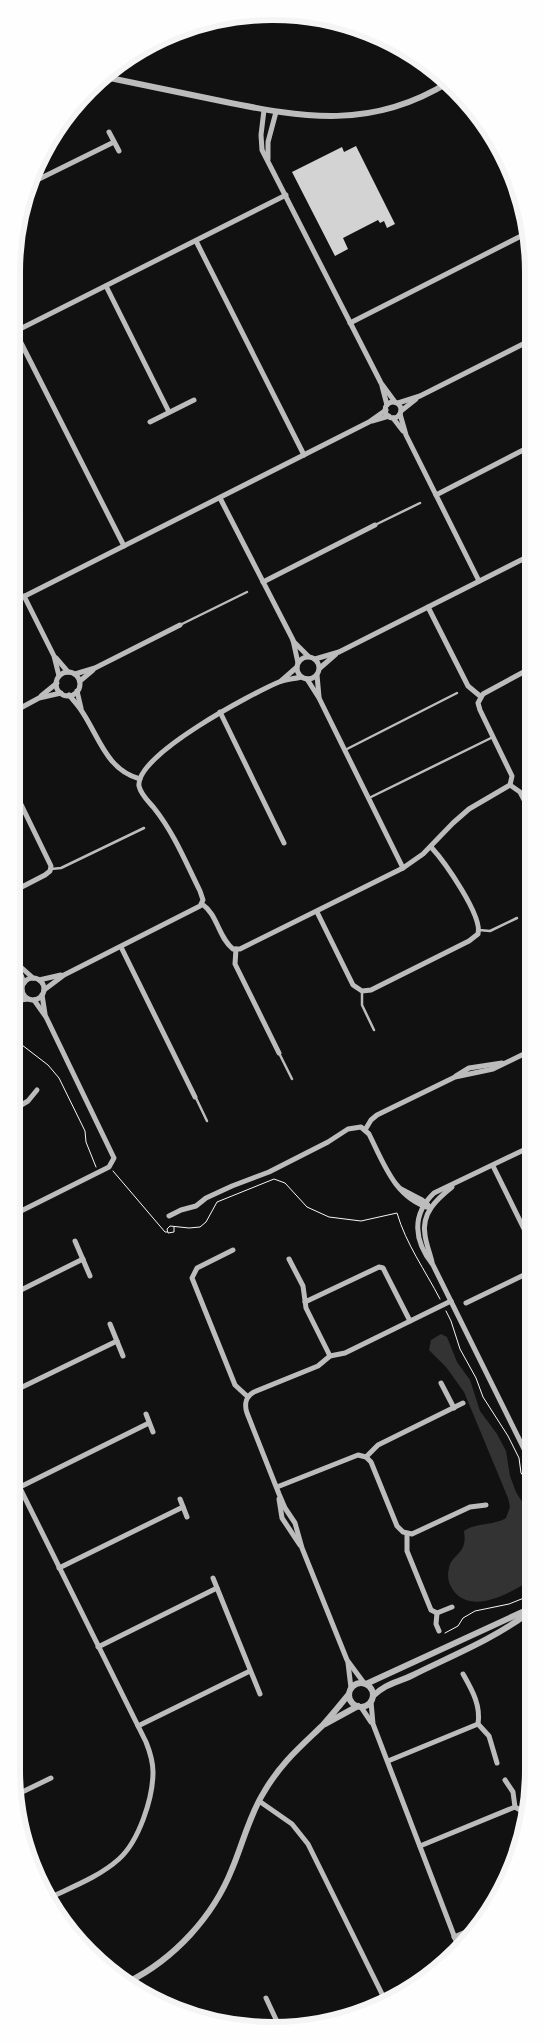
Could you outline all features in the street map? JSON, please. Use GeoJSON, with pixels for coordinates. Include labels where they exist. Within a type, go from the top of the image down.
{"type":"FeatureCollection","features":[{"type":"Feature","properties":{"kind":"street"},"geometry":{"type":"LineString","coordinates":[[111,78],[264,110],[316,117],[358,115],[387,109],[407,103],[442,85]]}},
{"type":"Feature","properties":{"kind":"street"},"geometry":{"type":"LineString","coordinates":[[264,110],[260,143],[381,383],[396,402],[406,435],[478,581]]}},
{"type":"Feature","properties":{"kind":"street"},"geometry":{"type":"LineString","coordinates":[[268,159],[268,142],[276,112]]}},
{"type":"Feature","properties":{"kind":"street"},"geometry":{"type":"LineString","coordinates":[[109,132],[118,151]]}},
{"type":"Feature","properties":{"kind":"street"},"geometry":{"type":"LineString","coordinates":[[37,180],[114,142]]}},
{"type":"Feature","properties":{"kind":"street"},"geometry":{"type":"LineString","coordinates":[[20,330],[286,195]]}},
{"type":"Feature","properties":{"kind":"street"},"geometry":{"type":"LineString","coordinates":[[350,323],[522,236]]}},
{"type":"Feature","properties":{"kind":"street"},"geometry":{"type":"LineString","coordinates":[[196,241],[304,455]]}},
{"type":"Feature","properties":{"kind":"street"},"geometry":{"type":"LineString","coordinates":[[106,286],[169,412]]}},
{"type":"Feature","properties":{"kind":"street"},"geometry":{"type":"LineString","coordinates":[[20,340],[124,546]]}},
{"type":"Feature","properties":{"kind":"street"},"geometry":{"type":"LineString","coordinates":[[369,422],[386,407],[396,402],[420,396],[525,343]]}},
{"type":"Feature","properties":{"kind":"street"},"geometry":{"type":"LineString","coordinates":[[381,383],[386,407],[391,417],[406,435]]}},
{"type":"Feature","properties":{"kind":"street"},"geometry":{"type":"LineString","coordinates":[[20,598],[369,422],[400,413],[420,396]]}},
{"type":"Feature","properties":{"kind":"street"},"geometry":{"type":"LineString","coordinates":[[150,422],[194,400]]}},
{"type":"Feature","properties":{"kind":"street"},"geometry":{"type":"LineString","coordinates":[[436,494],[525,449]]}},
{"type":"Feature","properties":{"kind":"street"},"geometry":{"type":"LineString","coordinates":[[220,498],[293,640],[308,656],[315,659],[320,668]]}},
{"type":"Feature","properties":{"kind":"street"},"geometry":{"type":"LineString","coordinates":[[263,582],[375,525]]}},
{"type":"Feature","properties":{"kind":"street"},"geometry":{"type":"LineString","coordinates":[[315,659],[339,652],[525,558]]}},
{"type":"Feature","properties":{"kind":"street"},"geometry":{"type":"LineString","coordinates":[[24,596],[54,656],[59,676],[57,683],[39,698]]}},
{"type":"Feature","properties":{"kind":"street"},"geometry":{"type":"LineString","coordinates":[[428,607],[468,686],[472,692],[480,696]]}},
{"type":"Feature","properties":{"kind":"street"},"geometry":{"type":"LineString","coordinates":[[54,656],[68,672],[75,674],[95,668],[180,625]]}},
{"type":"Feature","properties":{"kind":"street"},"geometry":{"type":"LineString","coordinates":[[293,640],[297,665],[304,678],[320,698],[403,868]]}},
{"type":"Feature","properties":{"kind":"street"},"geometry":{"type":"LineString","coordinates":[[320,698],[317,675],[320,668],[339,652]]}},
{"type":"Feature","properties":{"kind":"street"},"geometry":{"type":"LineString","coordinates":[[281,682],[302,658],[308,656]]}},
{"type":"Feature","properties":{"kind":"street"},"geometry":{"type":"LineString","coordinates":[[82,711],[78,691],[80,681],[95,668]]}},
{"type":"Feature","properties":{"kind":"street"},"geometry":{"type":"LineString","coordinates":[[480,696],[525,671]]}},
{"type":"Feature","properties":{"kind":"street"},"geometry":{"type":"LineString","coordinates":[[59,676],[68,672]]}},
{"type":"Feature","properties":{"kind":"street"},"geometry":{"type":"LineString","coordinates":[[75,674],[80,681]]}},
{"type":"Feature","properties":{"kind":"street"},"geometry":{"type":"LineString","coordinates":[[20,1000],[31,999],[64,975],[194,910],[202,904],[203,900],[200,891],[171,832],[141,791],[140,779],[150,766],[171,746],[220,712],[281,682],[317,675]]}},
{"type":"Feature","properties":{"kind":"street"},"geometry":{"type":"LineString","coordinates":[[57,683],[61,692]]}},
{"type":"Feature","properties":{"kind":"street"},"geometry":{"type":"LineString","coordinates":[[69,695],[78,691]]}},
{"type":"Feature","properties":{"kind":"street"},"geometry":{"type":"LineString","coordinates":[[20,708],[39,698],[61,692],[69,695],[82,711],[99,743],[118,769],[140,779]]}},
{"type":"Feature","properties":{"kind":"street"},"geometry":{"type":"LineString","coordinates":[[202,904],[211,912],[228,944],[236,949],[244,947],[317,912],[403,868],[431,847],[460,816],[510,785],[512,776],[479,708],[480,696]]}},
{"type":"Feature","properties":{"kind":"street"},"geometry":{"type":"LineString","coordinates":[[220,712],[284,843]]}},
{"type":"Feature","properties":{"kind":"street"},"geometry":{"type":"LineString","coordinates":[[510,785],[520,792],[525,802]]}},
{"type":"Feature","properties":{"kind":"street"},"geometry":{"type":"LineString","coordinates":[[20,802],[49,860],[51,869],[45,875],[20,888]]}},
{"type":"Feature","properties":{"kind":"street"},"geometry":{"type":"LineString","coordinates":[[317,912],[353,985],[362,991],[371,990],[469,941],[476,936],[479,930],[478,923],[457,882],[447,866],[431,847]]}},
{"type":"Feature","properties":{"kind":"street"},"geometry":{"type":"LineString","coordinates":[[121,946],[195,1097]]}},
{"type":"Feature","properties":{"kind":"street"},"geometry":{"type":"LineString","coordinates":[[236,949],[235,964],[279,1053]]}},
{"type":"Feature","properties":{"kind":"street"},"geometry":{"type":"LineString","coordinates":[[20,966],[33,978],[39,980],[64,975]]}},
{"type":"Feature","properties":{"kind":"street"},"geometry":{"type":"LineString","coordinates":[[20,974],[24,983],[22,990],[24,995],[31,999],[46,1017],[112,1153],[112,1163],[109,1167],[20,1212]]}},
{"type":"Feature","properties":{"kind":"street"},"geometry":{"type":"LineString","coordinates":[[24,983],[33,978]]}},
{"type":"Feature","properties":{"kind":"street"},"geometry":{"type":"LineString","coordinates":[[39,980],[43,992],[46,1017]]}},
{"type":"Feature","properties":{"kind":"street"},"geometry":{"type":"LineString","coordinates":[[366,1130],[371,1120],[378,1115],[456,1076],[487,1071],[525,1052]]}},
{"type":"Feature","properties":{"kind":"street"},"geometry":{"type":"LineString","coordinates":[[20,1106],[28,1101],[37,1090]]}},
{"type":"Feature","properties":{"kind":"street"},"geometry":{"type":"LineString","coordinates":[[169,1216],[196,1206],[214,1194],[278,1167],[328,1142],[348,1129],[357,1127],[366,1130],[390,1179],[396,1186],[407,1197],[430,1208]]}},
{"type":"Feature","properties":{"kind":"street"},"geometry":{"type":"LineString","coordinates":[[433,1264],[424,1253],[418,1239],[418,1223],[424,1204],[434,1193],[525,1150]]}},
{"type":"Feature","properties":{"kind":"street"},"geometry":{"type":"LineString","coordinates":[[493,1166],[525,1231]]}},
{"type":"Feature","properties":{"kind":"street"},"geometry":{"type":"LineString","coordinates":[[456,1184],[430,1208],[424,1231],[433,1264],[525,1451]]}},
{"type":"Feature","properties":{"kind":"street"},"geometry":{"type":"LineString","coordinates":[[76,1241],[90,1276]]}},
{"type":"Feature","properties":{"kind":"street"},"geometry":{"type":"LineString","coordinates":[[233,1250],[197,1268],[192,1278],[235,1385],[248,1396]]}},
{"type":"Feature","properties":{"kind":"street"},"geometry":{"type":"LineString","coordinates":[[20,1290],[83,1259]]}},
{"type":"Feature","properties":{"kind":"street"},"geometry":{"type":"LineString","coordinates":[[289,1260],[303,1286],[305,1302],[330,1356]]}},
{"type":"Feature","properties":{"kind":"street"},"geometry":{"type":"LineString","coordinates":[[305,1302],[379,1267],[383,1268],[410,1321]]}},
{"type":"Feature","properties":{"kind":"street"},"geometry":{"type":"LineString","coordinates":[[466,1303],[525,1274]]}},
{"type":"Feature","properties":{"kind":"street"},"geometry":{"type":"LineString","coordinates":[[373,1724],[371,1689],[347,1660],[302,1548],[295,1523],[285,1508],[247,1413],[246,1403],[248,1396],[254,1392],[318,1366],[330,1356],[345,1353],[451,1301]]}},
{"type":"Feature","properties":{"kind":"street"},"geometry":{"type":"LineString","coordinates":[[110,1324],[123,1356]]}},
{"type":"Feature","properties":{"kind":"street"},"geometry":{"type":"LineString","coordinates":[[20,1388],[116,1341]]}},
{"type":"Feature","properties":{"kind":"street"},"geometry":{"type":"LineString","coordinates":[[441,1383],[454,1408]]}},
{"type":"Feature","properties":{"kind":"street"},"geometry":{"type":"LineString","coordinates":[[366,1457],[378,1444],[462,1404]]}},
{"type":"Feature","properties":{"kind":"street"},"geometry":{"type":"LineString","coordinates":[[146,1414],[153,1432]]}},
{"type":"Feature","properties":{"kind":"street"},"geometry":{"type":"LineString","coordinates":[[54,1896],[107,1868],[120,1858],[132,1843],[148,1802],[153,1770],[149,1751],[138,1726],[20,1487],[149,1423]]}},
{"type":"Feature","properties":{"kind":"street"},"geometry":{"type":"LineString","coordinates":[[277,1487],[354,1456],[366,1457],[373,1466],[397,1526],[407,1534]]}},
{"type":"Feature","properties":{"kind":"street"},"geometry":{"type":"LineString","coordinates":[[279,1494],[282,1518],[302,1548]]}},
{"type":"Feature","properties":{"kind":"street"},"geometry":{"type":"LineString","coordinates":[[180,1498],[188,1517]]}},
{"type":"Feature","properties":{"kind":"street"},"geometry":{"type":"LineString","coordinates":[[407,1534],[416,1532],[470,1507],[486,1505]]}},
{"type":"Feature","properties":{"kind":"street"},"geometry":{"type":"LineString","coordinates":[[59,1568],[183,1507]]}},
{"type":"Feature","properties":{"kind":"street"},"geometry":{"type":"LineString","coordinates":[[407,1534],[406,1546],[408,1556],[429,1606],[437,1613]]}},
{"type":"Feature","properties":{"kind":"street"},"geometry":{"type":"LineString","coordinates":[[213,1578],[260,1694]]}},
{"type":"Feature","properties":{"kind":"street"},"geometry":{"type":"LineString","coordinates":[[98,1647],[217,1588]]}},
{"type":"Feature","properties":{"kind":"street"},"geometry":{"type":"LineString","coordinates":[[437,1613],[452,1607]]}},
{"type":"Feature","properties":{"kind":"street"},"geometry":{"type":"LineString","coordinates":[[133,1979],[171,1953],[194,1930],[211,1909],[231,1872],[259,1801],[273,1777],[290,1756],[322,1726],[357,1684],[365,1684],[525,1612]]}},
{"type":"Feature","properties":{"kind":"street"},"geometry":{"type":"LineString","coordinates":[[437,1613],[436,1624],[439,1631]]}},
{"type":"Feature","properties":{"kind":"street"},"geometry":{"type":"LineString","coordinates":[[322,1726],[372,1699],[384,1686],[406,1678],[488,1637],[525,1613]]}},
{"type":"Feature","properties":{"kind":"street"},"geometry":{"type":"LineString","coordinates":[[347,1660],[351,1702],[359,1706],[373,1724],[456,1942]]}},
{"type":"Feature","properties":{"kind":"street"},"geometry":{"type":"LineString","coordinates":[[138,1726],[250,1671]]}},
{"type":"Feature","properties":{"kind":"street"},"geometry":{"type":"LineString","coordinates":[[464,1674],[478,1704],[478,1724],[489,1736],[497,1763]]}},
{"type":"Feature","properties":{"kind":"street"},"geometry":{"type":"LineString","coordinates":[[388,1761],[478,1724]]}},
{"type":"Feature","properties":{"kind":"street"},"geometry":{"type":"LineString","coordinates":[[21,1792],[51,1778]]}},
{"type":"Feature","properties":{"kind":"street"},"geometry":{"type":"LineString","coordinates":[[505,1780],[513,1792],[515,1807]]}},
{"type":"Feature","properties":{"kind":"street"},"geometry":{"type":"LineString","coordinates":[[259,1801],[292,1824],[308,1844],[383,1996]]}},
{"type":"Feature","properties":{"kind":"street"},"geometry":{"type":"LineString","coordinates":[[420,1846],[515,1807]]}},
{"type":"Feature","properties":{"kind":"street"},"geometry":{"type":"LineString","coordinates":[[515,1807],[521,1811]]}},
{"type":"Feature","properties":{"kind":"street"},"geometry":{"type":"LineString","coordinates":[[454,1937],[465,1932]]}},
{"type":"Feature","properties":{"kind":"street"},"geometry":{"type":"LineString","coordinates":[[266,1998],[277,2022]]}},
{"type":"Feature","properties":{"kind":"lane"},"geometry":{"type":"LineString","coordinates":[[375,525],[420,502]]}},
{"type":"Feature","properties":{"kind":"lane"},"geometry":{"type":"LineString","coordinates":[[180,625],[247,592]]}},
{"type":"Feature","properties":{"kind":"lane"},"geometry":{"type":"LineString","coordinates":[[345,750],[457,694]]}},
{"type":"Feature","properties":{"kind":"lane"},"geometry":{"type":"LineString","coordinates":[[369,798],[493,737]]}},
{"type":"Feature","properties":{"kind":"lane"},"geometry":{"type":"LineString","coordinates":[[51,869],[61,868],[144,828]]}},
{"type":"Feature","properties":{"kind":"lane"},"geometry":{"type":"LineString","coordinates":[[479,930],[490,930],[517,918]]}},
{"type":"Feature","properties":{"kind":"lane"},"geometry":{"type":"LineString","coordinates":[[362,991],[362,1005],[374,1030]]}},
{"type":"Feature","properties":{"kind":"lane"},"geometry":{"type":"LineString","coordinates":[[279,1053],[292,1079]]}},
{"type":"Feature","properties":{"kind":"lane"},"geometry":{"type":"LineString","coordinates":[[195,1097],[206,1121]]}},
{"type":"Feature","properties":{"kind":"path"},"geometry":{"type":"LineString","coordinates":[[20,1040],[22,1045],[48,1065],[59,1078],[85,1131],[86,1142],[99,1172]]}},
{"type":"Feature","properties":{"kind":"path"},"geometry":{"type":"LineString","coordinates":[[109,1167],[120,1177],[142,1207],[166,1232],[173,1233],[174,1227]]}},
{"type":"Feature","properties":{"kind":"path"},"geometry":{"type":"LineString","coordinates":[[166,1232],[168,1227],[200,1227],[206,1222],[217,1202],[242,1190],[274,1179],[285,1183],[307,1208],[329,1217],[361,1221],[396,1213],[410,1248],[425,1270],[443,1304],[460,1349],[476,1378],[485,1401],[495,1414],[512,1444],[518,1458],[521,1473],[525,1478]]}},
{"type":"Feature","properties":{"kind":"path"},"geometry":{"type":"LineString","coordinates":[[463,1618],[475,1611],[509,1604],[525,1598]]}},
{"type":"Feature","properties":{"kind":"shaded area"},"geometry":{"type":"Polygon","coordinates":[[[441,1334],[447,1337],[457,1362],[470,1380],[480,1411],[497,1434],[506,1451],[510,1476],[516,1492],[525,1504],[525,1583],[490,1600],[470,1601],[461,1597],[450,1585],[448,1579],[449,1568],[453,1559],[464,1545],[464,1531],[474,1526],[506,1518],[510,1507],[508,1498],[464,1392],[446,1367],[429,1350],[431,1340],[441,1334]]]}},
{"type":"Feature","properties":{"kind":"building"},"geometry":{"type":"Polygon","coordinates":[[[356,146],[395,224],[387,228],[384,221],[380,223],[378,220],[343,238],[348,249],[335,256],[292,172],[342,147],[344,152],[356,146]]]}}]}
